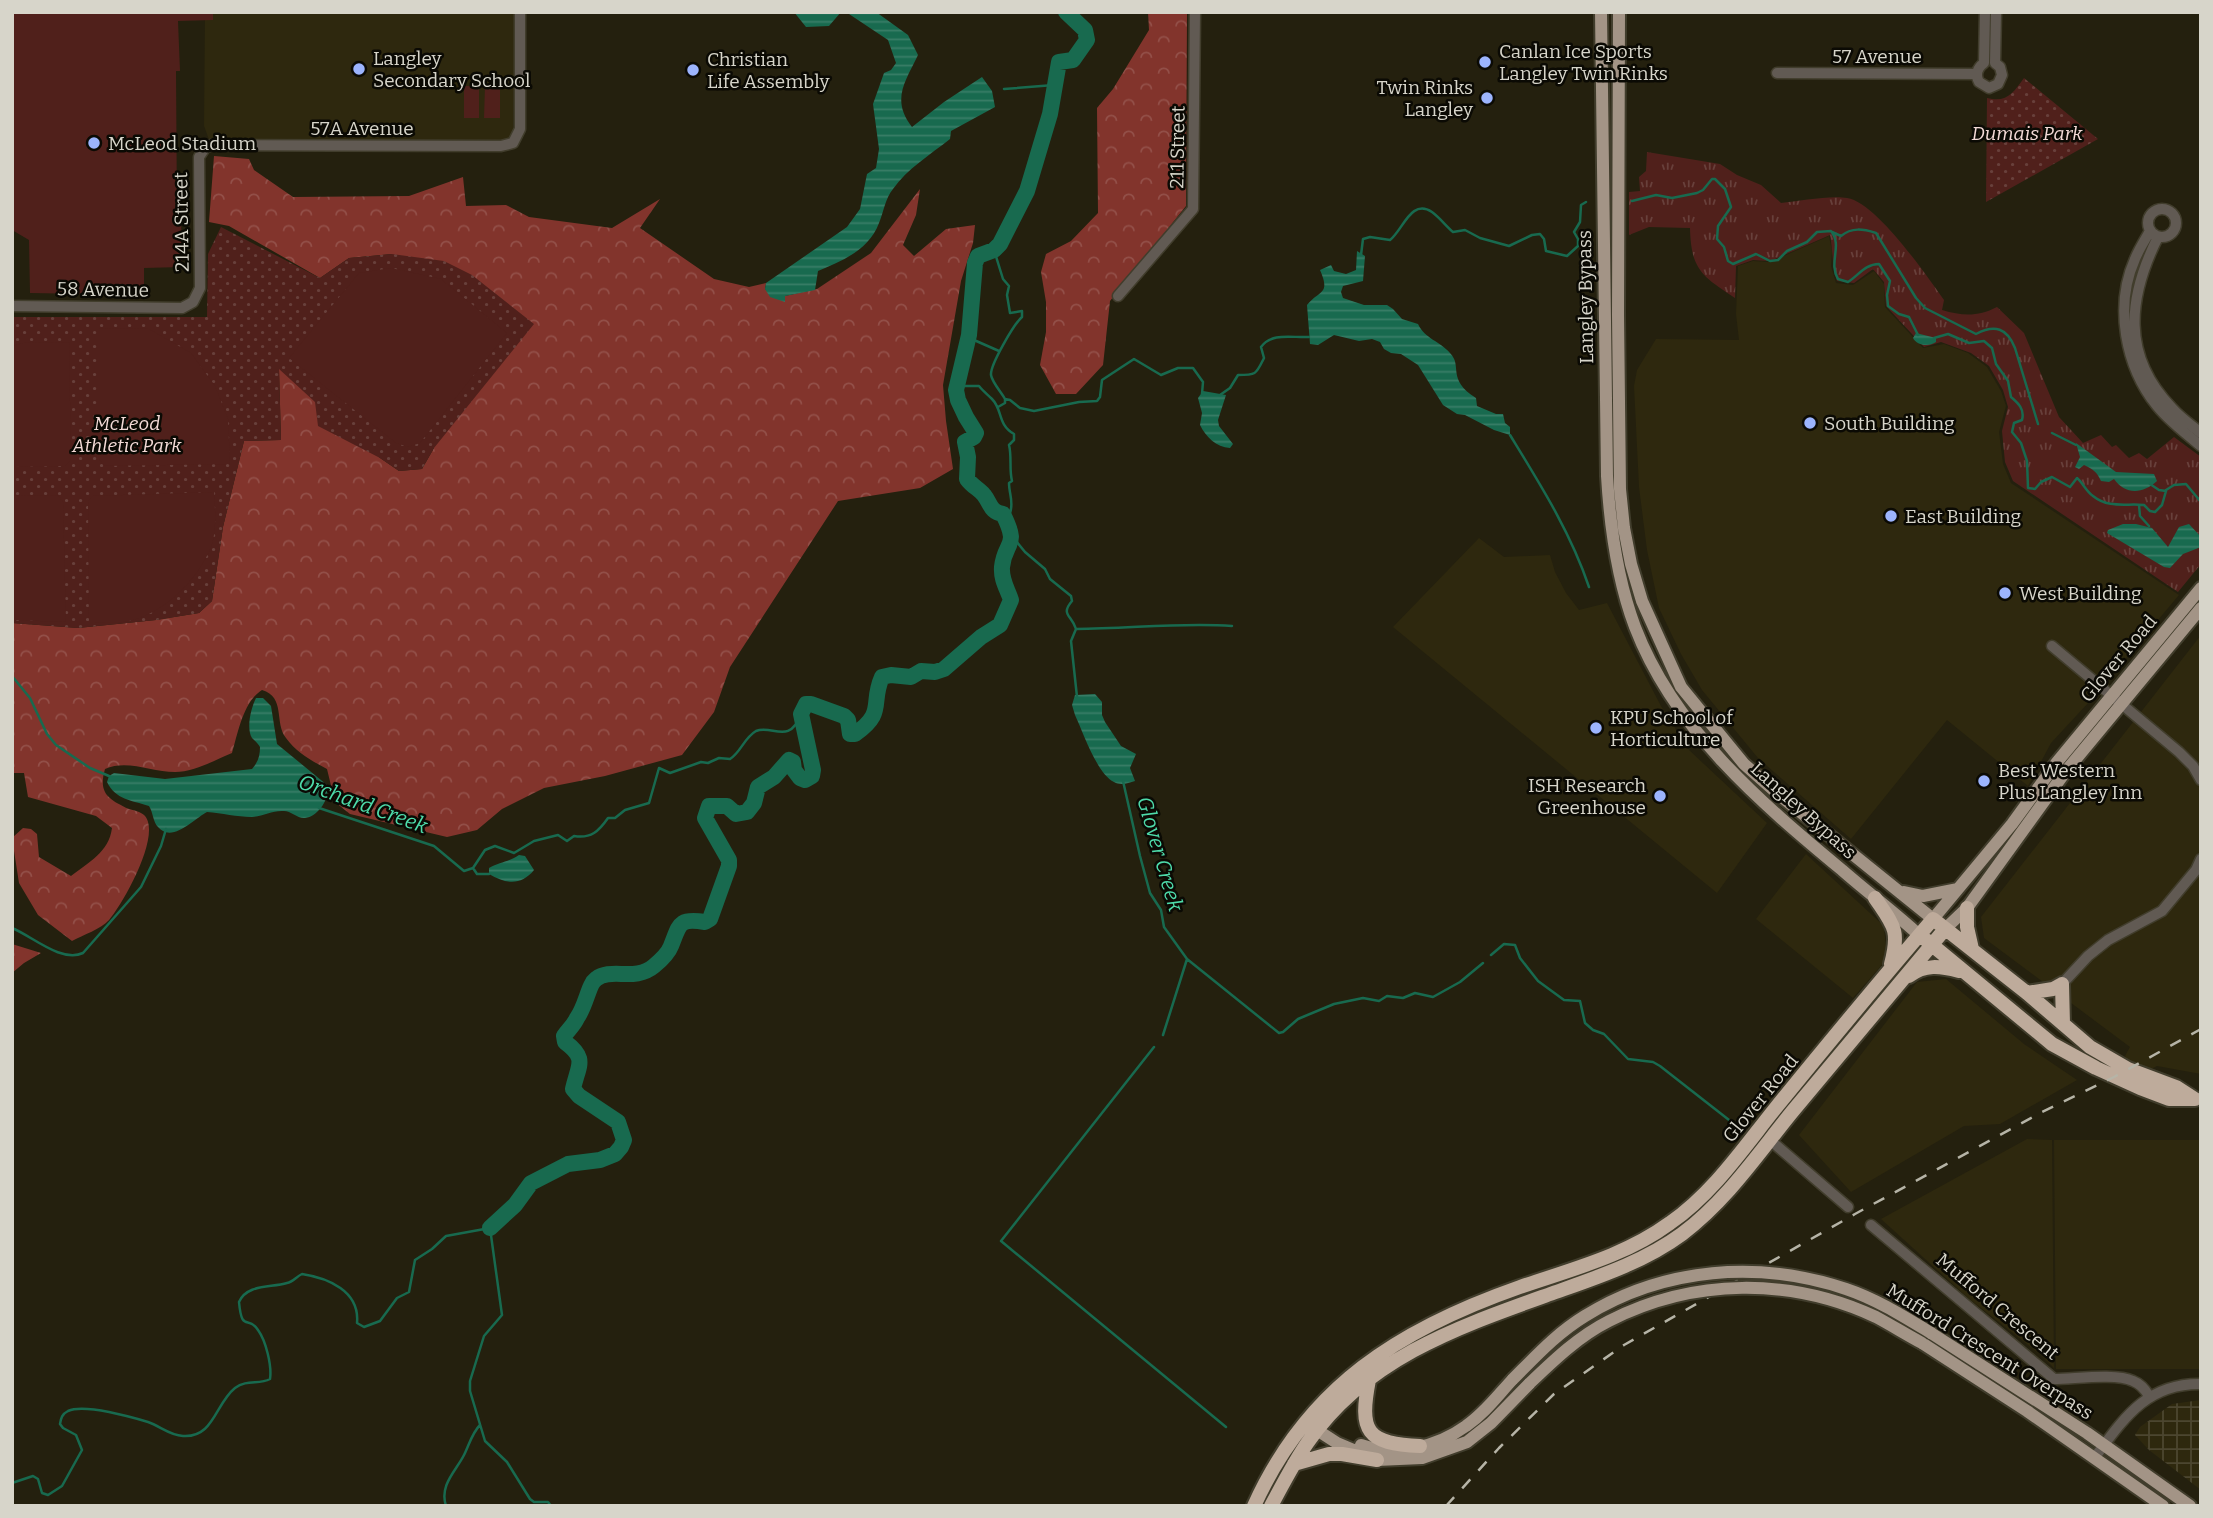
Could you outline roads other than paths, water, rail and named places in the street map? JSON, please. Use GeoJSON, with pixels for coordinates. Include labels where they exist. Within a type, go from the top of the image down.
{"type":"FeatureCollection","features":[{"type":"Feature","properties":{"kind":"highway"},"geometry":{"type":"LineString","coordinates":[[1875,898],[1892,923],[1897,938],[1890,968]]}},
{"type":"Feature","properties":{"kind":"highway"},"geometry":{"type":"LineString","coordinates":[[1967,908],[1967,927],[1972,949]]}},
{"type":"Feature","properties":{"kind":"highway","name":"Langley Bypass"},"geometry":{"type":"LineString","coordinates":[[1933,919],[2108,1058],[2128,1069],[2176,1087],[2197,1099]]}},
{"type":"Feature","properties":{"kind":"highway","name":"Glover Road"},"geometry":{"type":"LineString","coordinates":[[1271,1506],[1338,1388],[1372,1359],[1416,1330],[1472,1305],[1594,1263],[1633,1246],[1670,1223],[1695,1203],[1933,919]]}},
{"type":"Feature","properties":{"kind":"highway","name":"Glover Road"},"geometry":{"type":"LineString","coordinates":[[1254,1506],[1267,1477],[1294,1435],[1316,1424],[1369,1380],[1434,1338],[1600,1276],[1650,1254],[1707,1214],[1733,1188],[1945,929]]}},
{"type":"Feature","properties":{"kind":"highway","name":"Langley Bypass"},"geometry":{"type":"LineString","coordinates":[[1919,935],[2052,1044],[2140,1088],[2169,1099],[2197,1099]]}},
{"type":"Feature","properties":{"kind":"highway"},"geometry":{"type":"LineString","coordinates":[[1902,981],[1915,971],[1934,966],[1967,973]]}},
{"type":"Feature","properties":{"kind":"highway"},"geometry":{"type":"LineString","coordinates":[[2027,993],[2053,989],[2062,984],[2063,1024]]}},
{"type":"Feature","properties":{"kind":"highway"},"geometry":{"type":"LineString","coordinates":[[1369,1380],[1364,1414],[1371,1433],[1378,1439],[1395,1445],[1420,1446]]}},
{"type":"Feature","properties":{"kind":"highway"},"geometry":{"type":"LineString","coordinates":[[1294,1464],[1329,1454],[1377,1460]]}},
{"type":"Feature","properties":{"kind":"main road","name":"Langley Bypass"},"geometry":{"type":"LineString","coordinates":[[1601,12],[1606,476],[1612,540],[1635,626],[1665,688],[1701,737],[1778,816],[1919,935]]}},
{"type":"Feature","properties":{"kind":"main road","name":"Langley Bypass"},"geometry":{"type":"LineString","coordinates":[[1619,12],[1620,476],[1624,528],[1642,601],[1681,687],[1744,764],[1933,919]]}},
{"type":"Feature","properties":{"kind":"main road","name":"Glover Road"},"geometry":{"type":"LineString","coordinates":[[1945,929],[1967,908],[2117,699],[2201,588]]}},
{"type":"Feature","properties":{"kind":"main road","name":"Glover Road"},"geometry":{"type":"LineString","coordinates":[[1933,919],[2117,699],[2201,608]]}},
{"type":"Feature","properties":{"kind":"main road"},"geometry":{"type":"LineString","coordinates":[[1899,890],[1923,896],[1958,889]]}},
{"type":"Feature","properties":{"kind":"main road","name":"Mufford Crescent Overpass"},"geometry":{"type":"LineString","coordinates":[[1316,1424],[1373,1449],[1402,1450],[1443,1440],[1466,1426],[1487,1408],[1552,1340],[1584,1316],[1637,1290],[1704,1274],[1759,1271],[1801,1276],[1848,1289],[1884,1305],[2104,1445]]}},
{"type":"Feature","properties":{"kind":"main road","name":"Mufford Crescent Overpass"},"geometry":{"type":"LineString","coordinates":[[1316,1424],[1345,1447],[1377,1460],[1422,1458],[1468,1442],[1491,1423],[1558,1356],[1609,1321],[1658,1301],[1723,1288],[1760,1287],[1802,1292],[1829,1299],[1875,1317],[1922,1343],[2095,1457]]}},
{"type":"Feature","properties":{"kind":"main road"},"geometry":{"type":"LineString","coordinates":[[2104,1445],[2190,1506]]}},
{"type":"Feature","properties":{"kind":"main road"},"geometry":{"type":"LineString","coordinates":[[2095,1457],[2163,1506]]}},
{"type":"Feature","properties":{"kind":"street","name":"57A Avenue"},"geometry":{"type":"LineString","coordinates":[[211,145],[501,146],[513,143],[520,129],[520,12]]}},
{"type":"Feature","properties":{"kind":"street","name":"211 Street"},"geometry":{"type":"LineString","coordinates":[[1118,296],[1194,209],[1195,12]]}},
{"type":"Feature","properties":{"kind":"street"},"geometry":{"type":"LineString","coordinates":[[1977,74],[1984,63],[1985,12]]}},
{"type":"Feature","properties":{"kind":"street","name":"57 Avenue"},"geometry":{"type":"LineString","coordinates":[[1777,72],[1977,74],[1979,82],[1989,88],[1996,86],[2002,78],[2001,69],[1995,63],[1996,12]]}},
{"type":"Feature","properties":{"kind":"street","name":"214A Street"},"geometry":{"type":"LineString","coordinates":[[193,302],[200,288],[199,157],[205,148],[211,145]]}},
{"type":"Feature","properties":{"kind":"street"},"geometry":{"type":"LineString","coordinates":[[2201,433],[2163,398],[2142,365],[2137,343],[2135,300],[2154,234],[2134,261],[2124,328],[2144,388],[2158,408],[2201,446]]}},
{"type":"Feature","properties":{"kind":"street","name":"58 Avenue"},"geometry":{"type":"LineString","coordinates":[[12,306],[182,308],[193,302]]}},
{"type":"Feature","properties":{"kind":"street"},"geometry":{"type":"LineString","coordinates":[[2052,646],[2179,752],[2201,779]]}},
{"type":"Feature","properties":{"kind":"street"},"geometry":{"type":"LineString","coordinates":[[2062,984],[2088,956],[2108,940],[2162,911],[2196,870],[2201,859]]}},
{"type":"Feature","properties":{"kind":"street"},"geometry":{"type":"LineString","coordinates":[[1770,1140],[1848,1207]]}},
{"type":"Feature","properties":{"kind":"street","name":"Mufford Crescent"},"geometry":{"type":"LineString","coordinates":[[1871,1225],[2054,1379],[2132,1380],[2143,1387],[2149,1396]]}},
{"type":"Feature","properties":{"kind":"street"},"geometry":{"type":"LineString","coordinates":[[2095,1457],[2130,1412],[2149,1396],[2169,1388],[2201,1384]]}},
{"type":"Feature","properties":{"kind":"waterway"},"geometry":{"type":"LineString","coordinates":[[490,1228],[515,1205],[531,1183],[568,1164],[600,1160],[615,1154],[621,1147],[624,1140],[618,1122],[573,1089],[580,1063],[577,1053],[565,1042],[564,1036],[583,1008],[596,979],[609,974],[647,971],[668,952],[681,924],[690,921],[705,922],[710,919],[729,860],[705,818],[709,806],[727,806],[736,814],[747,812],[754,803],[758,787],[774,777],[789,760],[793,762],[794,770],[800,778],[805,780],[812,776],[801,714],[806,704],[844,716],[848,720],[850,734],[855,734],[871,720],[882,677],[911,677],[921,671],[935,672],[944,669],[981,637],[1000,625],[1011,600],[1002,572],[1011,539],[1010,533],[1003,514],[993,509],[984,495],[967,479],[968,457],[965,442],[976,433],[958,400],[956,390],[969,335],[975,263],[978,256],[994,250],[1000,244],[1027,191],[1050,114],[1059,62],[1073,60],[1087,40],[1085,30],[1066,12]]}},
{"type":"Feature","properties":{"kind":"waterway"},"geometry":{"type":"LineString","coordinates":[[1004,89],[1054,85]]}},
{"type":"Feature","properties":{"kind":"waterway"},"geometry":{"type":"LineString","coordinates":[[1632,201],[1656,195],[1672,198],[1697,193],[1715,179],[1725,189],[1731,207],[1718,226],[1717,239],[1724,247],[1728,261],[1733,264],[1756,254],[1770,261],[1778,260],[1787,251],[1807,242],[1817,232],[1831,231],[1836,242],[1834,266],[1838,279],[1848,282],[1866,268],[1879,264],[1890,281],[1888,306],[1909,317],[1918,335]]}},
{"type":"Feature","properties":{"kind":"waterway"},"geometry":{"type":"LineString","coordinates":[[1361,255],[1363,239],[1370,237],[1390,240],[1413,212],[1425,209],[1435,214],[1453,232],[1465,230],[1480,238],[1509,246],[1540,234],[1544,239],[1546,251],[1567,256],[1578,246],[1574,232],[1580,222],[1581,205],[1586,202]]}},
{"type":"Feature","properties":{"kind":"waterway"},"geometry":{"type":"LineString","coordinates":[[1832,232],[1841,236],[1858,230],[1876,233],[1925,308],[1976,334],[1989,329],[2004,332],[2015,348],[2038,424]]}},
{"type":"Feature","properties":{"kind":"waterway"},"geometry":{"type":"LineString","coordinates":[[994,250],[1003,279],[1009,286],[1007,295],[1010,313],[1022,311],[1022,317],[1003,345],[991,375],[1005,399]]}},
{"type":"Feature","properties":{"kind":"waterway"},"geometry":{"type":"LineString","coordinates":[[1934,338],[1948,334],[1969,343],[1984,341],[1992,348],[1996,364],[2008,381],[2011,397],[2022,409],[2022,420],[2014,423],[2012,432],[2021,443],[2027,461],[2028,488],[2035,489],[2041,482],[2052,477],[2070,487],[2077,478],[2091,494],[2105,503],[2144,505],[2155,512],[2162,505],[2166,491]]}},
{"type":"Feature","properties":{"kind":"waterway"},"geometry":{"type":"LineString","coordinates":[[969,335],[999,351]]}},
{"type":"Feature","properties":{"kind":"waterway"},"geometry":{"type":"LineString","coordinates":[[1220,395],[1230,388],[1238,375],[1252,374],[1257,370],[1264,358],[1261,347],[1266,342],[1283,337],[1309,337]]}},
{"type":"Feature","properties":{"kind":"waterway"},"geometry":{"type":"LineString","coordinates":[[1005,399],[1020,408],[1034,411],[1097,401],[1102,380],[1134,359],[1161,375],[1178,368],[1193,368],[1203,382],[1202,394]]}},
{"type":"Feature","properties":{"kind":"waterway"},"geometry":{"type":"LineString","coordinates":[[957,386],[979,386],[995,403],[1005,426],[1014,434],[1014,440],[1009,445],[1011,509],[1010,513],[1003,514]]}},
{"type":"Feature","properties":{"kind":"waterway"},"geometry":{"type":"LineString","coordinates":[[998,407],[1005,403],[1005,399]]}},
{"type":"Feature","properties":{"kind":"waterway"},"geometry":{"type":"LineString","coordinates":[[2052,433],[2076,445]]}},
{"type":"Feature","properties":{"kind":"waterway"},"geometry":{"type":"LineString","coordinates":[[1510,435],[1564,528],[1589,587]]}},
{"type":"Feature","properties":{"kind":"waterway"},"geometry":{"type":"LineString","coordinates":[[2150,484],[2166,491]]}},
{"type":"Feature","properties":{"kind":"waterway"},"geometry":{"type":"LineString","coordinates":[[2166,490],[2174,485],[2186,484],[2201,502]]}},
{"type":"Feature","properties":{"kind":"waterway"},"geometry":{"type":"LineString","coordinates":[[2139,505],[2140,516],[2149,526]]}},
{"type":"Feature","properties":{"kind":"waterway","name":"Glover Creek"},"geometry":{"type":"LineString","coordinates":[[1012,536],[1025,552],[1045,569],[1050,579],[1071,596],[1072,601],[1067,612],[1076,629]]}},
{"type":"Feature","properties":{"kind":"waterway"},"geometry":{"type":"LineString","coordinates":[[1076,629],[1232,626]]}},
{"type":"Feature","properties":{"kind":"waterway","name":"Glover Creek"},"geometry":{"type":"LineString","coordinates":[[1076,629],[1071,641],[1077,697]]}},
{"type":"Feature","properties":{"kind":"waterway"},"geometry":{"type":"LineString","coordinates":[[12,676],[30,698],[47,734],[56,745],[90,768],[109,776]]}},
{"type":"Feature","properties":{"kind":"waterway","name":"Orchard Creek"},"geometry":{"type":"LineString","coordinates":[[319,808],[434,846],[464,871],[473,868],[485,850],[495,846],[514,853],[534,841],[558,835],[567,841],[574,836],[590,835],[608,818],[615,818],[625,810],[649,803],[659,768],[670,773],[701,762],[708,763],[719,758],[730,759],[756,731],[786,732],[796,724],[801,714]]}},
{"type":"Feature","properties":{"kind":"waterway","name":"Glover Creek"},"geometry":{"type":"LineString","coordinates":[[1123,781],[1150,893],[1161,910],[1164,927],[1187,959],[1279,1033],[1298,1019],[1334,1004],[1363,998],[1379,1001],[1387,996],[1403,998],[1415,993],[1433,997],[1460,982],[1483,963]]}},
{"type":"Feature","properties":{"kind":"waterway","name":"Orchard Creek"},"geometry":{"type":"LineString","coordinates":[[12,928],[56,952],[74,955],[83,953],[141,887],[161,846],[166,829]]}},
{"type":"Feature","properties":{"kind":"waterway"},"geometry":{"type":"LineString","coordinates":[[473,868],[477,874],[489,874]]}},
{"type":"Feature","properties":{"kind":"waterway","name":"Glover Creek"},"geometry":{"type":"LineString","coordinates":[[1491,955],[1504,944],[1515,945],[1520,958],[1538,981],[1564,1000],[1580,1001],[1585,1023],[1604,1034],[1628,1059],[1653,1062],[1660,1066],[1738,1127]]}},
{"type":"Feature","properties":{"kind":"waterway"},"geometry":{"type":"LineString","coordinates":[[1163,1035],[1187,959]]}},
{"type":"Feature","properties":{"kind":"waterway"},"geometry":{"type":"LineString","coordinates":[[1154,1047],[1001,1241],[1226,1427]]}},
{"type":"Feature","properties":{"kind":"waterway"},"geometry":{"type":"LineString","coordinates":[[12,1483],[33,1476],[38,1479],[42,1493],[48,1495],[62,1486],[82,1450],[76,1435],[60,1424],[62,1416],[68,1411],[85,1409],[108,1412],[148,1422],[178,1435],[193,1435],[208,1426],[235,1388],[270,1379],[264,1340],[251,1323],[244,1321],[240,1312],[239,1302],[247,1292],[289,1282],[302,1274],[322,1279],[348,1294],[357,1312],[357,1323],[364,1327],[380,1321],[397,1298],[409,1292],[415,1260],[446,1236],[490,1228],[502,1315],[484,1336],[470,1381],[470,1391],[485,1441],[507,1462],[530,1499],[534,1502],[548,1502],[551,1506]]}},
{"type":"Feature","properties":{"kind":"waterway"},"geometry":{"type":"LineString","coordinates":[[446,1506],[444,1498],[449,1479],[480,1425]]}},
{"type":"Feature","properties":{"kind":"railway"},"geometry":{"type":"LineString","coordinates":[[1446,1506],[1499,1448],[1554,1394],[1624,1345],[1855,1214],[2201,1029]]}},
{"type":"Feature","properties":{"kind":"place","name":"Canlan Ice Sports Langley Twin Rinks"},"geometry":{"type":"Point","coordinates":[1485,62]}},
{"type":"Feature","properties":{"kind":"place","name":"Langley Secondary School"},"geometry":{"type":"Point","coordinates":[359,69]}},
{"type":"Feature","properties":{"kind":"place","name":"Christian Life Assembly"},"geometry":{"type":"Point","coordinates":[693,70]}},
{"type":"Feature","properties":{"kind":"place","name":"Twin Rinks Langley"},"geometry":{"type":"Point","coordinates":[1487,98]}},
{"type":"Feature","properties":{"kind":"place","name":"McLeod Stadium"},"geometry":{"type":"Point","coordinates":[94,143]}},
{"type":"Feature","properties":{"kind":"place","name":"South Building"},"geometry":{"type":"Point","coordinates":[1810,423]}},
{"type":"Feature","properties":{"kind":"place","name":"East Building"},"geometry":{"type":"Point","coordinates":[1891,516]}},
{"type":"Feature","properties":{"kind":"place","name":"West Building"},"geometry":{"type":"Point","coordinates":[2005,593]}},
{"type":"Feature","properties":{"kind":"place","name":"KPU School of Horticulture"},"geometry":{"type":"Point","coordinates":[1596,728]}},
{"type":"Feature","properties":{"kind":"place","name":"Best Western Plus Langley Inn"},"geometry":{"type":"Point","coordinates":[1984,781]}},
{"type":"Feature","properties":{"kind":"place","name":"ISH Research Greenhouse"},"geometry":{"type":"Point","coordinates":[1660,796]}},
{"type":"Feature","properties":{"kind":"park label","name":"Dumais Park"},"geometry":{"type":"Point","coordinates":[2027,133]}},
{"type":"Feature","properties":{"kind":"park label","name":"McLeod Athletic Park"},"geometry":{"type":"Point","coordinates":[127,434]}}]}
